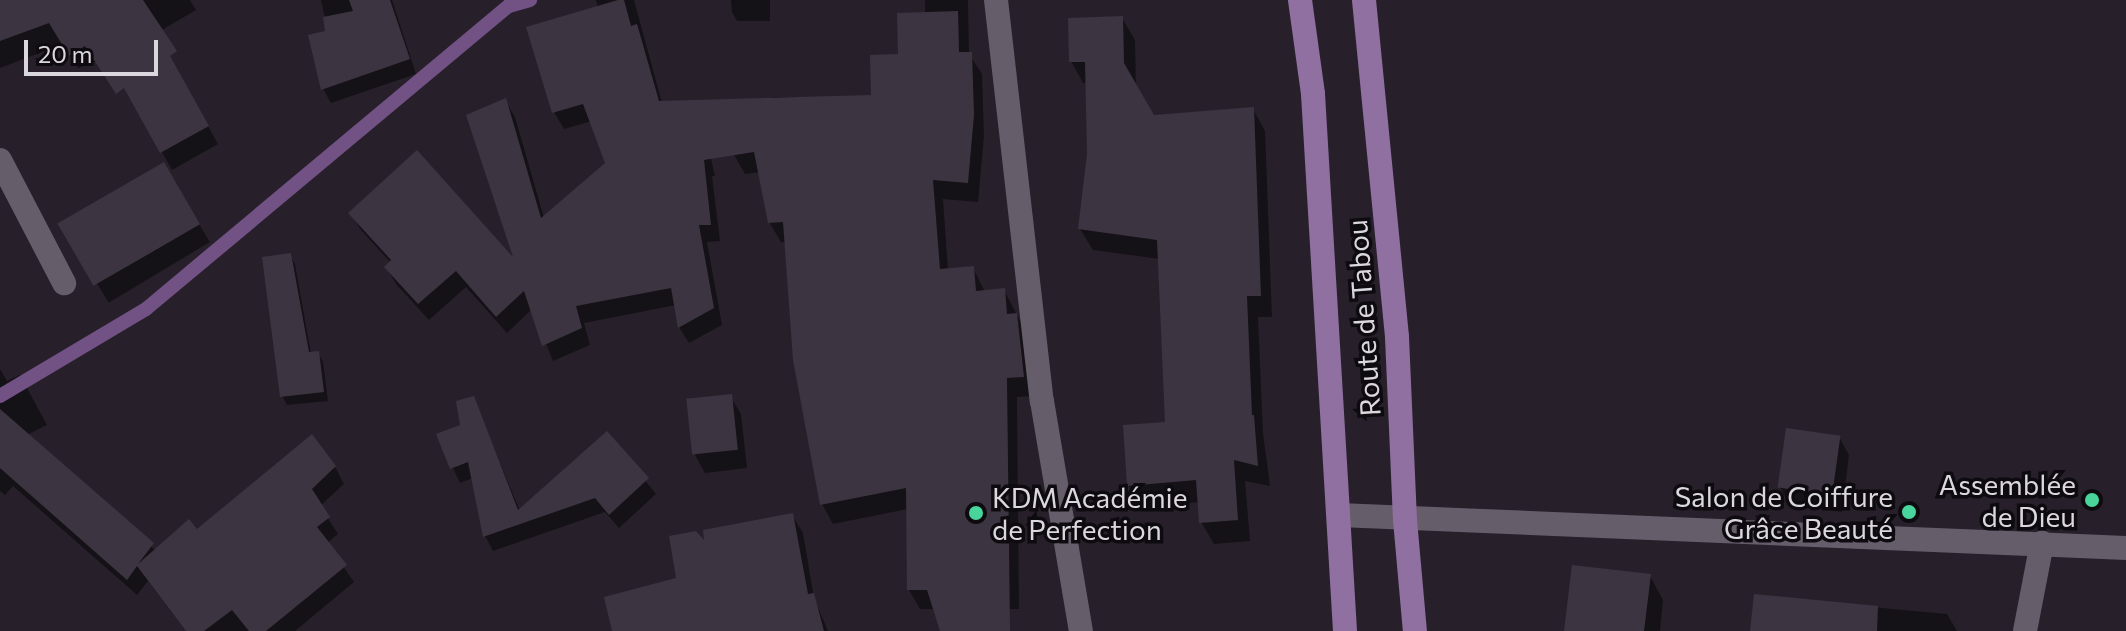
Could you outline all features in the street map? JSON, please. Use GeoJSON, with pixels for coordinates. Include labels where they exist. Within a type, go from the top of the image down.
{"type":"FeatureCollection","features":[{"type":"Feature","properties":{"kind":"main road","name":"Route de Tabou"},"geometry":{"type":"LineString","coordinates":[[1300,0],[1313,94],[1345,631]]}},
{"type":"Feature","properties":{"kind":"main road","name":"Route de Tabou"},"geometry":{"type":"LineString","coordinates":[[1364,0],[1397,337],[1405,520],[1415,631]]}},
{"type":"Feature","properties":{"kind":"street"},"geometry":{"type":"LineString","coordinates":[[996,0],[1042,401],[1081,631]]}},
{"type":"Feature","properties":{"kind":"street"},"geometry":{"type":"LineString","coordinates":[[0,160],[64,283]]}},
{"type":"Feature","properties":{"kind":"street"},"geometry":{"type":"LineString","coordinates":[[1339,515],[2126,548]]}},
{"type":"Feature","properties":{"kind":"street"},"geometry":{"type":"LineString","coordinates":[[2025,631],[2042,543]]}},
{"type":"Feature","properties":{"kind":"building"},"geometry":{"type":"Polygon","coordinates":[[[0,0],[143,0],[177,51],[170,56],[209,126],[160,153],[124,88],[116,94],[85,46],[69,56],[49,23],[0,41],[0,0]]]}},
{"type":"Feature","properties":{"kind":"building"},"geometry":{"type":"Polygon","coordinates":[[[349,0],[390,0],[410,59],[321,90],[308,35],[325,31],[323,17],[353,11],[349,0]]]}},
{"type":"Feature","properties":{"kind":"building"},"geometry":{"type":"Polygon","coordinates":[[[624,0],[631,26],[637,24],[659,101],[871,95],[870,55],[898,54],[897,13],[958,11],[959,52],[972,52],[974,115],[968,183],[933,180],[940,269],[974,266],[976,291],[1005,288],[1007,314],[1017,313],[1024,377],[1007,378],[1010,631],[940,631],[927,590],[907,590],[906,488],[820,505],[793,360],[783,222],[768,223],[754,152],[704,160],[711,225],[699,225],[714,308],[678,328],[671,288],[576,306],[582,328],[542,346],[524,291],[496,317],[456,271],[418,304],[384,267],[391,260],[348,213],[417,150],[513,257],[466,115],[506,98],[541,218],[605,163],[583,104],[552,113],[526,27],[624,0]]]}},
{"type":"Feature","properties":{"kind":"building"},"geometry":{"type":"Polygon","coordinates":[[[1123,16],[1124,63],[1154,115],[1254,107],[1261,296],[1247,296],[1252,415],[1258,466],[1234,460],[1238,520],[1199,523],[1196,480],[1127,486],[1123,425],[1165,422],[1157,240],[1078,229],[1087,154],[1085,62],[1069,62],[1068,18],[1123,16]]]}},
{"type":"Feature","properties":{"kind":"building"},"geometry":{"type":"Polygon","coordinates":[[[164,162],[200,224],[93,286],[57,224],[164,162]]]}},
{"type":"Feature","properties":{"kind":"building"},"geometry":{"type":"Polygon","coordinates":[[[291,253],[309,352],[319,351],[324,392],[280,397],[262,257],[291,253]]]}},
{"type":"Feature","properties":{"kind":"building"},"geometry":{"type":"Polygon","coordinates":[[[732,394],[738,450],[692,455],[686,399],[732,394]]]}},
{"type":"Feature","properties":{"kind":"building"},"geometry":{"type":"Polygon","coordinates":[[[474,396],[518,510],[607,431],[649,478],[609,515],[595,498],[483,537],[468,462],[450,469],[436,434],[460,425],[456,401],[474,396]]]}},
{"type":"Feature","properties":{"kind":"building"},"geometry":{"type":"Polygon","coordinates":[[[0,409],[154,543],[138,564],[189,519],[197,529],[312,434],[336,466],[312,489],[330,517],[317,527],[347,565],[266,631],[249,631],[232,610],[204,631],[186,631],[137,566],[127,580],[0,468],[0,409]]]}},
{"type":"Feature","properties":{"kind":"building"},"geometry":{"type":"Polygon","coordinates":[[[1786,428],[1840,436],[1832,495],[1778,487],[1786,428]]]}},
{"type":"Feature","properties":{"kind":"building"},"geometry":{"type":"Polygon","coordinates":[[[793,513],[808,594],[814,593],[824,631],[612,631],[604,597],[676,578],[669,536],[696,531],[704,540],[703,530],[793,513]]]}},
{"type":"Feature","properties":{"kind":"building"},"geometry":{"type":"Polygon","coordinates":[[[1572,565],[1651,574],[1644,631],[1564,631],[1572,565]]]}},
{"type":"Feature","properties":{"kind":"building"},"geometry":{"type":"Polygon","coordinates":[[[1754,594],[1878,606],[1877,631],[1750,631],[1754,594]]]}},
{"type":"Feature","properties":{"kind":"waterway"},"geometry":{"type":"LineString","coordinates":[[0,396],[146,309],[509,6],[530,0]]}},
{"type":"Feature","properties":{"kind":"place","name":"Assemblée de Dieu"},"geometry":{"type":"Point","coordinates":[2092,500]}},
{"type":"Feature","properties":{"kind":"place","name":"Salon de Coiffure Grâce Beauté"},"geometry":{"type":"Point","coordinates":[1909,512]}},
{"type":"Feature","properties":{"kind":"place","name":"KDM Académie de Perfection"},"geometry":{"type":"Point","coordinates":[976,513]}}]}
